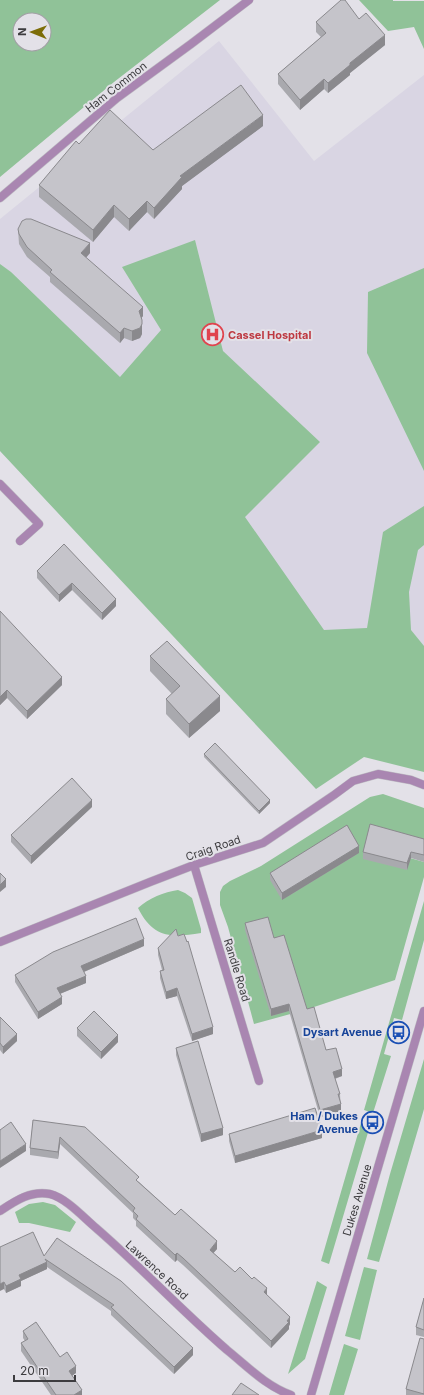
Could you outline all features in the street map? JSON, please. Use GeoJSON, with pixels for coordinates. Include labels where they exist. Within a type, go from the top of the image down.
{"type":"FeatureCollection","features":[{"type":"Feature","properties":{"kind":"street","name":"Ham Common"},"geometry":{"type":"LineString","coordinates":[[0,198],[117,98],[249,0]]}},
{"type":"Feature","properties":{"kind":"street"},"geometry":{"type":"LineString","coordinates":[[0,484],[39,524],[20,541]]}},
{"type":"Feature","properties":{"kind":"street","name":"Craig Road"},"geometry":{"type":"LineString","coordinates":[[0,942],[194,865],[263,843],[353,781],[378,774],[411,780],[424,785]]}},
{"type":"Feature","properties":{"kind":"street","name":"Randle Road"},"geometry":{"type":"LineString","coordinates":[[194,865],[259,1081]]}},
{"type":"Feature","properties":{"kind":"street","name":"Dukes Avenue"},"geometry":{"type":"LineString","coordinates":[[311,1395],[424,1011]]}},
{"type":"Feature","properties":{"kind":"street","name":"Lawrence Road"},"geometry":{"type":"LineString","coordinates":[[0,1211],[16,1200],[34,1193],[50,1194],[64,1200],[106,1237],[214,1338],[276,1389],[291,1395]]}},
{"type":"Feature","properties":{"kind":"shaded area","name":"Cassel Hospital"},"geometry":{"type":"Polygon","coordinates":[[[219,41],[314,161],[424,75],[424,712],[316,789],[0,451],[0,219],[219,41]]]}},
{"type":"Feature","properties":{"kind":"green space"},"geometry":{"type":"Polygon","coordinates":[[[0,0],[220,0],[114,82],[0,177],[0,0]]]}},
{"type":"Feature","properties":{"kind":"green space"},"geometry":{"type":"Polygon","coordinates":[[[359,0],[424,1],[424,49],[414,27],[388,31],[359,0]]]}},
{"type":"Feature","properties":{"kind":"green space"},"geometry":{"type":"Polygon","coordinates":[[[195,240],[223,351],[320,442],[245,517],[324,630],[367,628],[383,532],[424,506],[424,545],[418,550],[409,592],[411,630],[424,646],[424,772],[364,757],[316,789],[0,451],[0,264],[11,272],[120,377],[161,330],[122,267],[195,240]]]}},
{"type":"Feature","properties":{"kind":"green space"},"geometry":{"type":"Polygon","coordinates":[[[424,268],[424,471],[367,353],[368,292],[424,268]]]}},
{"type":"Feature","properties":{"kind":"green space"},"geometry":{"type":"Polygon","coordinates":[[[383,794],[424,808],[424,845],[410,858],[424,862],[424,877],[395,980],[305,1010],[254,1024],[228,927],[220,905],[220,892],[223,886],[261,866],[370,797],[383,794]]]}},
{"type":"Feature","properties":{"kind":"green space"},"geometry":{"type":"Polygon","coordinates":[[[178,890],[192,898],[201,933],[190,935],[164,934],[150,925],[138,908],[157,896],[178,890]]]}},
{"type":"Feature","properties":{"kind":"green space"},"geometry":{"type":"Polygon","coordinates":[[[424,901],[424,940],[402,1020],[394,1018],[384,1054],[391,1056],[373,1113],[364,1110],[424,901]]]}},
{"type":"Feature","properties":{"kind":"green space"},"geometry":{"type":"Polygon","coordinates":[[[424,1059],[424,1109],[379,1262],[367,1259],[390,1174],[424,1059]]]}},
{"type":"Feature","properties":{"kind":"green space"},"geometry":{"type":"Polygon","coordinates":[[[363,1116],[372,1119],[329,1264],[321,1261],[363,1116]]]}},
{"type":"Feature","properties":{"kind":"green space"},"geometry":{"type":"Polygon","coordinates":[[[43,1202],[55,1205],[76,1222],[70,1232],[29,1223],[19,1223],[15,1212],[29,1204],[43,1202]]]}},
{"type":"Feature","properties":{"kind":"green space"},"geometry":{"type":"Polygon","coordinates":[[[364,1267],[377,1270],[360,1340],[345,1336],[364,1267]]]}},
{"type":"Feature","properties":{"kind":"green space"},"geometry":{"type":"Polygon","coordinates":[[[317,1281],[327,1287],[305,1359],[288,1374],[317,1281]]]}},
{"type":"Feature","properties":{"kind":"green space"},"geometry":{"type":"Polygon","coordinates":[[[344,1344],[358,1349],[344,1395],[329,1395],[344,1344]]]}},
{"type":"Feature","properties":{"kind":"building"},"geometry":{"type":"Polygon","coordinates":[[[341,0],[345,0],[359,19],[366,13],[385,35],[328,83],[324,79],[300,100],[278,74],[326,33],[316,22],[341,0]]]}},
{"type":"Feature","properties":{"kind":"building"},"geometry":{"type":"Polygon","coordinates":[[[241,85],[263,115],[180,176],[182,177],[154,208],[147,201],[129,219],[114,205],[93,230],[39,185],[76,141],[79,144],[110,110],[153,150],[241,85]]]}},
{"type":"Feature","properties":{"kind":"building"},"geometry":{"type":"Polygon","coordinates":[[[31,219],[90,243],[81,253],[143,307],[139,311],[142,320],[140,328],[132,331],[124,328],[120,333],[50,272],[52,270],[27,247],[19,234],[18,229],[22,221],[31,219]]]}},
{"type":"Feature","properties":{"kind":"building"},"geometry":{"type":"Polygon","coordinates":[[[64,544],[116,599],[102,613],[72,583],[59,595],[37,571],[64,544]]]}},
{"type":"Feature","properties":{"kind":"building"},"geometry":{"type":"Polygon","coordinates":[[[0,611],[62,677],[27,711],[7,690],[0,697],[0,611]]]}},
{"type":"Feature","properties":{"kind":"building"},"geometry":{"type":"Polygon","coordinates":[[[167,641],[220,696],[189,724],[166,699],[180,686],[150,656],[167,641]]]}},
{"type":"Feature","properties":{"kind":"building"},"geometry":{"type":"Polygon","coordinates":[[[215,743],[270,800],[259,811],[204,754],[215,743]]]}},
{"type":"Feature","properties":{"kind":"building"},"geometry":{"type":"Polygon","coordinates":[[[72,778],[92,800],[31,856],[11,835],[72,778]]]}},
{"type":"Feature","properties":{"kind":"building"},"geometry":{"type":"Polygon","coordinates":[[[370,824],[424,839],[424,855],[411,852],[407,863],[363,852],[370,824]]]}},
{"type":"Feature","properties":{"kind":"building"},"geometry":{"type":"Polygon","coordinates":[[[347,825],[359,846],[282,893],[270,873],[347,825]]]}},
{"type":"Feature","properties":{"kind":"building"},"geometry":{"type":"Polygon","coordinates":[[[0,873],[6,879],[0,885],[0,873]]]}},
{"type":"Feature","properties":{"kind":"building"},"geometry":{"type":"Polygon","coordinates":[[[268,917],[274,938],[284,935],[307,1009],[314,1007],[326,1050],[336,1048],[342,1069],[333,1072],[340,1094],[338,1094],[341,1104],[320,1110],[289,1004],[271,1009],[245,923],[268,917]]]}},
{"type":"Feature","properties":{"kind":"building"},"geometry":{"type":"Polygon","coordinates":[[[136,918],[144,939],[81,966],[86,976],[57,988],[62,997],[38,1012],[15,975],[53,952],[136,918]]]}},
{"type":"Feature","properties":{"kind":"building"},"geometry":{"type":"Polygon","coordinates":[[[176,929],[178,936],[184,934],[187,942],[188,941],[213,1027],[192,1034],[177,988],[166,992],[160,971],[164,970],[158,948],[176,929]]]}},
{"type":"Feature","properties":{"kind":"building"},"geometry":{"type":"Polygon","coordinates":[[[94,1011],[118,1035],[101,1052],[77,1028],[94,1011]]]}},
{"type":"Feature","properties":{"kind":"building"},"geometry":{"type":"Polygon","coordinates":[[[0,1017],[17,1034],[3,1047],[0,1043],[0,1017]]]}},
{"type":"Feature","properties":{"kind":"building"},"geometry":{"type":"Polygon","coordinates":[[[198,1041],[223,1128],[201,1134],[176,1048],[198,1041]]]}},
{"type":"Feature","properties":{"kind":"building"},"geometry":{"type":"Polygon","coordinates":[[[315,1108],[322,1130],[235,1156],[229,1134],[315,1108]]]}},
{"type":"Feature","properties":{"kind":"building"},"geometry":{"type":"Polygon","coordinates":[[[33,1120],[85,1127],[139,1177],[136,1180],[175,1215],[181,1209],[217,1241],[210,1250],[235,1272],[240,1267],[252,1279],[254,1277],[267,1288],[264,1292],[290,1317],[287,1321],[289,1322],[271,1341],[183,1258],[177,1253],[175,1255],[136,1219],[138,1216],[133,1211],[135,1208],[60,1137],[58,1152],[30,1148],[33,1120]]]}},
{"type":"Feature","properties":{"kind":"building"},"geometry":{"type":"Polygon","coordinates":[[[11,1122],[26,1144],[0,1161],[0,1130],[11,1122]]]}},
{"type":"Feature","properties":{"kind":"building"},"geometry":{"type":"Polygon","coordinates":[[[33,1232],[44,1256],[57,1238],[121,1281],[193,1348],[174,1367],[111,1307],[114,1305],[45,1259],[47,1262],[19,1275],[21,1279],[6,1286],[4,1282],[0,1284],[0,1247],[33,1232]]]}},
{"type":"Feature","properties":{"kind":"building"},"geometry":{"type":"Polygon","coordinates":[[[424,1298],[424,1330],[416,1327],[424,1298]]]}},
{"type":"Feature","properties":{"kind":"building"},"geometry":{"type":"Polygon","coordinates":[[[36,1322],[60,1357],[67,1352],[76,1366],[69,1371],[82,1390],[74,1395],[56,1395],[21,1343],[28,1339],[23,1331],[36,1322]]]}},
{"type":"Feature","properties":{"kind":"building"},"geometry":{"type":"Polygon","coordinates":[[[420,1338],[424,1339],[424,1394],[406,1389],[420,1338]]]}},
{"type":"Feature","properties":{"kind":"building"},"geometry":{"type":"Polygon","coordinates":[[[241,1383],[259,1395],[232,1395],[241,1383]]]}},
{"type":"Feature","properties":{"kind":"place","name":"Cassel Hospital"},"geometry":{"type":"Point","coordinates":[212,335]}},
{"type":"Feature","properties":{"kind":"place","name":"Dysart Avenue"},"geometry":{"type":"Point","coordinates":[398,1032]}},
{"type":"Feature","properties":{"kind":"place","name":"Ham / Dukes Avenue"},"geometry":{"type":"Point","coordinates":[373,1122]}}]}
